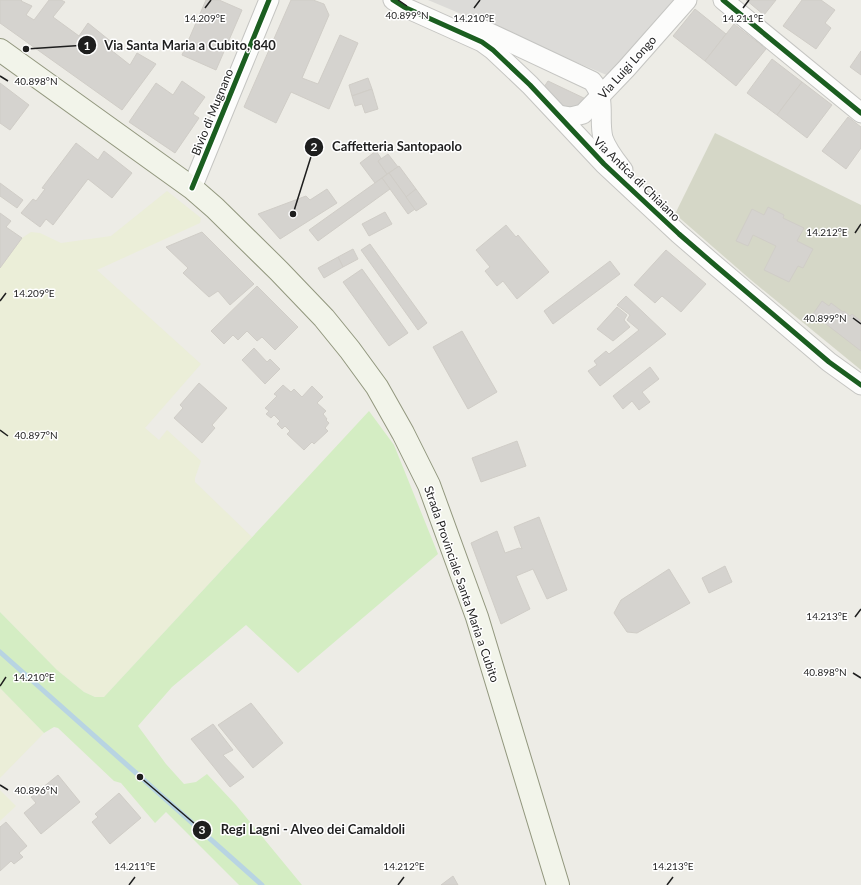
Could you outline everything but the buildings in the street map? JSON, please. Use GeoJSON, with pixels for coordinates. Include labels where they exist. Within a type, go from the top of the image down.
{"type":"FeatureCollection","features":[{"type":"Feature","properties":{"kind":"main road","name":"Strada Provinciale Santa Maria a Cubito"},"geometry":{"type":"LineString","coordinates":[[0,50],[192,188],[215,208],[279,270],[324,318],[377,387],[404,433],[429,485],[477,617],[558,885]]}},
{"type":"Feature","properties":{"kind":"street","name":"Bivio di Mugnano"},"geometry":{"type":"LineString","coordinates":[[192,188],[268,0]]}},
{"type":"Feature","properties":{"kind":"street","name":"Via Antica di Chiaiano"},"geometry":{"type":"LineString","coordinates":[[393,0],[404,7],[482,42],[493,50],[530,85],[604,164],[716,266],[829,362],[861,385]]}},
{"type":"Feature","properties":{"kind":"street","name":"Via Antica di Chiaiano"},"geometry":{"type":"LineString","coordinates":[[417,0],[592,81],[598,89],[600,97],[601,127],[604,140],[610,152],[645,201]]}},
{"type":"Feature","properties":{"kind":"street","name":"Via Luigi Longo"},"geometry":{"type":"LineString","coordinates":[[559,115],[571,117],[583,114],[687,0]]}},
{"type":"Feature","properties":{"kind":"street"},"geometry":{"type":"LineString","coordinates":[[724,0],[861,113]]}},
{"type":"Feature","properties":{"kind":"street"},"geometry":{"type":"LineString","coordinates":[[511,68],[517,57],[530,51]]}},
{"type":"Feature","properties":{"kind":"shaded area"},"geometry":{"type":"Polygon","coordinates":[[[428,0],[678,0],[609,76],[428,0]]]}},
{"type":"Feature","properties":{"kind":"shaded area"},"geometry":{"type":"Polygon","coordinates":[[[715,133],[861,205],[861,370],[751,280],[675,214],[715,133]]]}},
{"type":"Feature","properties":{"kind":"shaded area"},"geometry":{"type":"Polygon","coordinates":[[[167,191],[201,218],[200,223],[97,270],[201,364],[145,428],[159,440],[167,430],[201,461],[195,482],[252,537],[104,697],[95,697],[84,692],[57,670],[0,612],[0,268],[22,238],[31,232],[40,233],[61,243],[111,236],[167,191]]]}},
{"type":"Feature","properties":{"kind":"shaded area"},"geometry":{"type":"Polygon","coordinates":[[[0,688],[44,733],[0,778],[0,688]]]}},
{"type":"Feature","properties":{"kind":"shaded area"},"geometry":{"type":"Polygon","coordinates":[[[0,790],[16,806],[0,821],[0,790]]]}},
{"type":"Feature","properties":{"kind":"green space"},"geometry":{"type":"Polygon","coordinates":[[[369,411],[394,445],[438,554],[298,673],[246,625],[172,687],[138,726],[166,764],[184,784],[196,782],[207,774],[236,805],[302,885],[239,885],[166,812],[155,823],[121,783],[114,781],[58,728],[54,727],[44,733],[0,688],[0,612],[57,670],[84,692],[95,697],[104,697],[369,411]]]}},
{"type":"Feature","properties":{"kind":"waterway"},"geometry":{"type":"LineString","coordinates":[[0,652],[262,885]]}},
{"type":"Feature","properties":{"kind":"cycle path"},"geometry":{"type":"LineString","coordinates":[[192,188],[269,0]]}},
{"type":"Feature","properties":{"kind":"cycle path"},"geometry":{"type":"LineString","coordinates":[[393,0],[404,7],[482,42],[493,50],[530,85],[604,164],[679,234],[829,362],[861,385]]}},
{"type":"Feature","properties":{"kind":"cycle path"},"geometry":{"type":"LineString","coordinates":[[723,0],[861,113]]}},
{"type":"Feature","properties":{"kind":"place","name":"Via Santa Maria a Cubito, 840"},"geometry":{"type":"Point","coordinates":[26,49]}},
{"type":"Feature","properties":{"kind":"place","name":"Caffetteria Santopaolo"},"geometry":{"type":"Point","coordinates":[293,214]}},
{"type":"Feature","properties":{"kind":"place","name":"Regi Lagni - Alveo dei Camaldoli"},"geometry":{"type":"Point","coordinates":[140,777]}}]}
